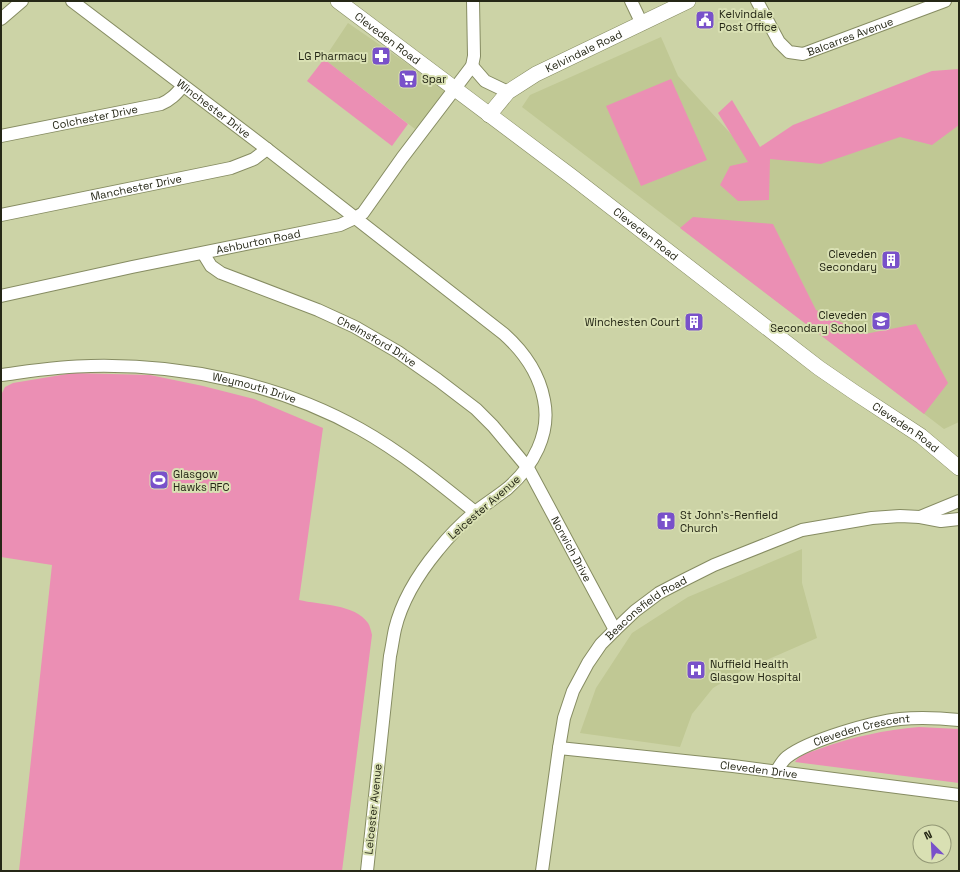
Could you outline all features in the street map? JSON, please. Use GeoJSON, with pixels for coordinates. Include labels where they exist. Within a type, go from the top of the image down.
{"type":"FeatureCollection","features":[{"type":"Feature","properties":{"kind":"street"},"geometry":{"type":"LineString","coordinates":[[1,18],[22,1]]}},
{"type":"Feature","properties":{"kind":"street","name":"Winchester Drive"},"geometry":{"type":"LineString","coordinates":[[72,1],[356,218]]}},
{"type":"Feature","properties":{"kind":"street","name":"Cleveden Road"},"geometry":{"type":"LineString","coordinates":[[338,1],[820,368],[921,436],[958,470]]}},
{"type":"Feature","properties":{"kind":"street"},"geometry":{"type":"LineString","coordinates":[[473,1],[474,56],[472,66],[485,81],[508,92]]}},
{"type":"Feature","properties":{"kind":"street"},"geometry":{"type":"LineString","coordinates":[[631,1],[642,24]]}},
{"type":"Feature","properties":{"kind":"street","name":"Kelvindale Road"},"geometry":{"type":"LineString","coordinates":[[489,115],[508,92],[536,74],[688,1]]}},
{"type":"Feature","properties":{"kind":"street","name":"Balcarres Avenue"},"geometry":{"type":"LineString","coordinates":[[757,1],[779,42],[789,52],[803,54],[945,1]]}},
{"type":"Feature","properties":{"kind":"street","name":"Ashburton Road"},"geometry":{"type":"LineString","coordinates":[[1,296],[132,267],[340,225],[356,218],[363,213],[402,158],[472,66]]}},
{"type":"Feature","properties":{"kind":"street","name":"Colchester Drive"},"geometry":{"type":"LineString","coordinates":[[1,136],[161,104],[168,102],[183,86]]}},
{"type":"Feature","properties":{"kind":"street","name":"Manchester Drive"},"geometry":{"type":"LineString","coordinates":[[1,215],[231,168],[254,159],[266,149]]}},
{"type":"Feature","properties":{"kind":"street","name":"Leicester Avenue"},"geometry":{"type":"LineString","coordinates":[[356,218],[504,334],[524,355],[538,378],[543,395],[546,419],[544,433],[528,468],[507,488],[475,512],[456,529],[418,577],[405,601],[395,628],[390,656],[366,871]]}},
{"type":"Feature","properties":{"kind":"street","name":"Chelmsford Drive"},"geometry":{"type":"LineString","coordinates":[[203,253],[211,266],[221,273],[318,310],[355,327],[398,352],[476,409],[493,426],[528,468]]}},
{"type":"Feature","properties":{"kind":"street","name":"Weymouth Drive"},"geometry":{"type":"LineString","coordinates":[[1,376],[49,369],[91,366],[140,367],[173,370],[255,387],[290,398],[332,415],[360,429],[408,460],[475,512]]}},
{"type":"Feature","properties":{"kind":"street","name":"Norwich Drive"},"geometry":{"type":"LineString","coordinates":[[528,468],[615,630]]}},
{"type":"Feature","properties":{"kind":"street","name":"Beaconsfield Road"},"geometry":{"type":"LineString","coordinates":[[920,517],[959,501]]}},
{"type":"Feature","properties":{"kind":"street","name":"Beaconsfield Road"},"geometry":{"type":"LineString","coordinates":[[542,871],[564,718],[573,691],[588,663],[601,644],[635,611],[659,593],[714,565],[802,530],[872,518],[900,516],[920,517],[941,521],[959,519]]}},
{"type":"Feature","properties":{"kind":"street","name":"Cleveden Crescent"},"geometry":{"type":"LineString","coordinates":[[776,772],[786,758],[798,750],[815,742],[866,726],[899,719],[919,718],[959,720]]}},
{"type":"Feature","properties":{"kind":"street","name":"Cleveden Drive"},"geometry":{"type":"LineString","coordinates":[[559,748],[640,756],[959,795]]}},
{"type":"Feature","properties":{"kind":"shaded area"},"geometry":{"type":"Polygon","coordinates":[[[348,23],[447,91],[415,129],[324,59],[348,23]]]}},
{"type":"Feature","properties":{"kind":"shaded area","name":"Cleveden Secondary School"},"geometry":{"type":"Polygon","coordinates":[[[661,37],[678,76],[751,156],[959,69],[959,422],[944,429],[522,107],[530,95],[661,37]]]}},
{"type":"Feature","properties":{"kind":"shaded area"},"geometry":{"type":"Polygon","coordinates":[[[324,59],[408,124],[392,146],[307,81],[324,59]]]}},
{"type":"Feature","properties":{"kind":"shaded area"},"geometry":{"type":"Polygon","coordinates":[[[959,69],[959,125],[932,145],[900,137],[821,164],[770,159],[769,200],[738,201],[720,185],[730,166],[748,162],[718,113],[732,100],[760,147],[793,125],[932,71],[959,69]]]}},
{"type":"Feature","properties":{"kind":"shaded area"},"geometry":{"type":"Polygon","coordinates":[[[671,79],[707,160],[641,186],[606,106],[671,79]]]}},
{"type":"Feature","properties":{"kind":"shaded area"},"geometry":{"type":"Polygon","coordinates":[[[693,217],[773,224],[816,310],[865,334],[916,324],[948,383],[924,414],[680,228],[693,217]]]}},
{"type":"Feature","properties":{"kind":"shaded area"},"geometry":{"type":"Polygon","coordinates":[[[73,373],[150,375],[203,386],[254,399],[323,428],[299,600],[336,606],[355,612],[368,623],[372,635],[342,871],[19,871],[52,565],[1,557],[1,395],[5,387],[13,383],[73,373]]]}},
{"type":"Feature","properties":{"kind":"shaded area"},"geometry":{"type":"Polygon","coordinates":[[[802,549],[802,583],[817,638],[741,671],[713,688],[692,714],[680,747],[580,733],[596,688],[632,633],[688,597],[802,549]]]}},
{"type":"Feature","properties":{"kind":"shaded area"},"geometry":{"type":"Polygon","coordinates":[[[919,727],[959,729],[959,783],[795,762],[799,757],[843,741],[881,732],[919,727]]]}},
{"type":"Feature","properties":{"kind":"place","name":"Kelvindale Post Office"},"geometry":{"type":"Point","coordinates":[705,20]}},
{"type":"Feature","properties":{"kind":"place","name":"LG Pharmacy"},"geometry":{"type":"Point","coordinates":[381,56]}},
{"type":"Feature","properties":{"kind":"place","name":"Spar"},"geometry":{"type":"Point","coordinates":[408,79]}},
{"type":"Feature","properties":{"kind":"place","name":"Cleveden Secondary"},"geometry":{"type":"Point","coordinates":[891,260]}},
{"type":"Feature","properties":{"kind":"place","name":"Cleveden Secondary School"},"geometry":{"type":"Point","coordinates":[881,321]}},
{"type":"Feature","properties":{"kind":"place","name":"Winchesten Court"},"geometry":{"type":"Point","coordinates":[694,322]}},
{"type":"Feature","properties":{"kind":"place","name":"Glasgow Hawks RFC"},"geometry":{"type":"Point","coordinates":[159,480]}},
{"type":"Feature","properties":{"kind":"place","name":"St John’s-Renfield Church"},"geometry":{"type":"Point","coordinates":[666,521]}},
{"type":"Feature","properties":{"kind":"place","name":"Nuffield Health Glasgow Hospital"},"geometry":{"type":"Point","coordinates":[696,670]}}]}
